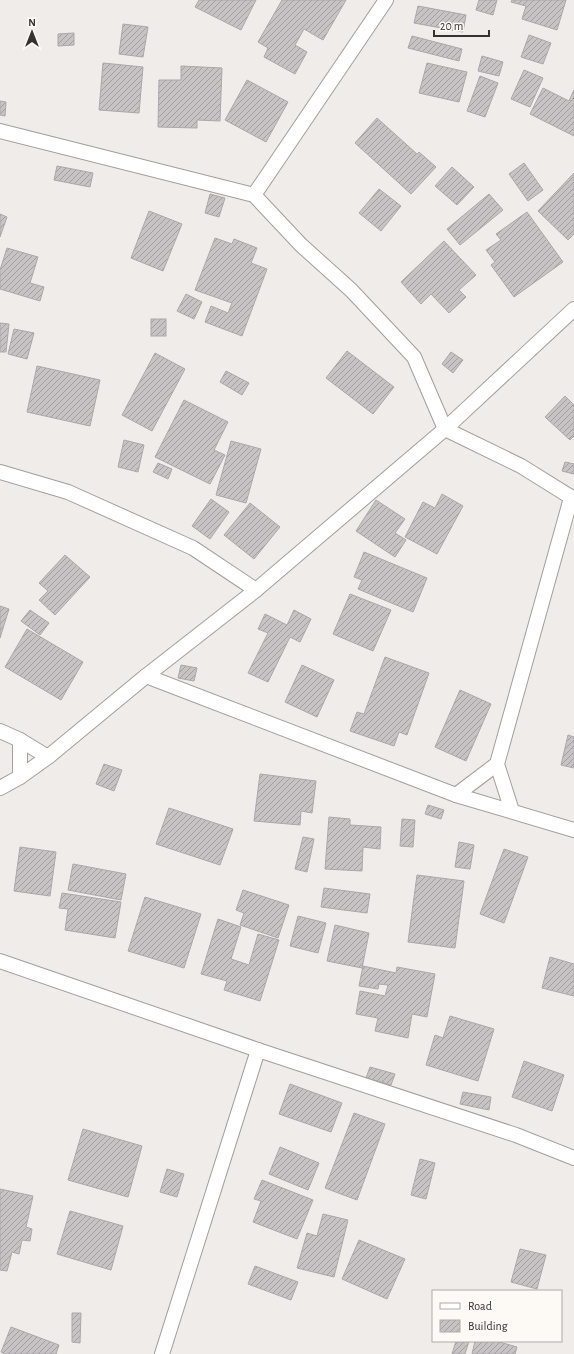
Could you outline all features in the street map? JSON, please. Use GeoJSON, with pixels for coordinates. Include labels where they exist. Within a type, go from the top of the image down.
{"type":"FeatureCollection","features":[{"type":"Feature","properties":{"kind":"street"},"geometry":{"type":"LineString","coordinates":[[254,195],[386,0]]}},
{"type":"Feature","properties":{"kind":"street"},"geometry":{"type":"LineString","coordinates":[[0,131],[254,195],[301,245],[351,290],[414,357],[445,430],[521,466],[573,498],[497,764],[512,811]]}},
{"type":"Feature","properties":{"kind":"street"},"geometry":{"type":"LineString","coordinates":[[0,788],[20,777],[48,757],[146,676],[256,590],[445,430],[574,309]]}},
{"type":"Feature","properties":{"kind":"street"},"geometry":{"type":"LineString","coordinates":[[0,472],[68,492],[193,548],[256,590]]}},
{"type":"Feature","properties":{"kind":"street"},"geometry":{"type":"LineString","coordinates":[[146,676],[456,795],[574,830]]}},
{"type":"Feature","properties":{"kind":"street"},"geometry":{"type":"LineString","coordinates":[[0,731],[20,740],[48,757]]}},
{"type":"Feature","properties":{"kind":"street"},"geometry":{"type":"LineString","coordinates":[[20,740],[20,777]]}},
{"type":"Feature","properties":{"kind":"street"},"geometry":{"type":"LineString","coordinates":[[456,795],[497,764]]}},
{"type":"Feature","properties":{"kind":"street"},"geometry":{"type":"LineString","coordinates":[[0,961],[258,1050],[516,1135],[574,1158]]}},
{"type":"Feature","properties":{"kind":"street"},"geometry":{"type":"LineString","coordinates":[[162,1354],[258,1050]]}},
{"type":"Feature","properties":{"kind":"building"},"geometry":{"type":"Polygon","coordinates":[[[199,0],[256,0],[241,30],[195,7],[199,0]]]}},
{"type":"Feature","properties":{"kind":"building"},"geometry":{"type":"Polygon","coordinates":[[[282,0],[346,0],[323,40],[304,29],[295,45],[307,52],[295,74],[264,57],[268,48],[258,42],[282,0]]]}},
{"type":"Feature","properties":{"kind":"building"},"geometry":{"type":"Polygon","coordinates":[[[479,0],[497,0],[493,15],[476,10],[479,0]]]}},
{"type":"Feature","properties":{"kind":"building"},"geometry":{"type":"Polygon","coordinates":[[[512,0],[566,0],[557,30],[522,19],[526,6],[511,2],[512,0]]]}},
{"type":"Feature","properties":{"kind":"building"},"geometry":{"type":"Polygon","coordinates":[[[418,6],[466,15],[463,32],[414,23],[418,6]]]}},
{"type":"Feature","properties":{"kind":"building"},"geometry":{"type":"Polygon","coordinates":[[[123,24],[148,27],[143,57],[119,54],[123,24]]]}},
{"type":"Feature","properties":{"kind":"building"},"geometry":{"type":"Polygon","coordinates":[[[74,33],[74,45],[58,46],[58,34],[74,33]]]}},
{"type":"Feature","properties":{"kind":"building"},"geometry":{"type":"Polygon","coordinates":[[[529,35],[551,43],[543,64],[521,57],[529,35]]]}},
{"type":"Feature","properties":{"kind":"building"},"geometry":{"type":"Polygon","coordinates":[[[412,36],[462,49],[459,61],[408,48],[412,36]]]}},
{"type":"Feature","properties":{"kind":"building"},"geometry":{"type":"Polygon","coordinates":[[[482,56],[503,62],[499,76],[478,71],[482,56]]]}},
{"type":"Feature","properties":{"kind":"building"},"geometry":{"type":"Polygon","coordinates":[[[103,63],[143,67],[139,113],[99,110],[103,63]]]}},
{"type":"Feature","properties":{"kind":"building"},"geometry":{"type":"Polygon","coordinates":[[[427,63],[467,72],[459,102],[419,93],[427,63]]]}},
{"type":"Feature","properties":{"kind":"building"},"geometry":{"type":"Polygon","coordinates":[[[181,66],[222,68],[220,121],[197,120],[197,128],[158,127],[159,80],[181,80],[181,66]]]}},
{"type":"Feature","properties":{"kind":"building"},"geometry":{"type":"Polygon","coordinates":[[[524,70],[543,78],[530,107],[511,99],[524,70]]]}},
{"type":"Feature","properties":{"kind":"building"},"geometry":{"type":"Polygon","coordinates":[[[480,76],[498,83],[485,117],[467,111],[480,76]]]}},
{"type":"Feature","properties":{"kind":"building"},"geometry":{"type":"Polygon","coordinates":[[[247,80],[288,102],[266,142],[225,120],[247,80]]]}},
{"type":"Feature","properties":{"kind":"building"},"geometry":{"type":"Polygon","coordinates":[[[543,88],[569,101],[574,90],[574,136],[530,114],[543,88]]]}},
{"type":"Feature","properties":{"kind":"building"},"geometry":{"type":"Polygon","coordinates":[[[0,101],[6,102],[5,116],[0,115],[0,101]]]}},
{"type":"Feature","properties":{"kind":"building"},"geometry":{"type":"Polygon","coordinates":[[[377,118],[417,154],[419,152],[436,167],[411,194],[355,143],[377,118]]]}},
{"type":"Feature","properties":{"kind":"building"},"geometry":{"type":"Polygon","coordinates":[[[524,163],[543,190],[528,201],[509,174],[524,163]]]}},
{"type":"Feature","properties":{"kind":"building"},"geometry":{"type":"Polygon","coordinates":[[[57,166],[93,173],[90,187],[54,180],[57,166]]]}},
{"type":"Feature","properties":{"kind":"building"},"geometry":{"type":"Polygon","coordinates":[[[452,167],[474,187],[457,205],[435,186],[452,167]]]}},
{"type":"Feature","properties":{"kind":"building"},"geometry":{"type":"Polygon","coordinates":[[[574,173],[574,234],[568,240],[538,211],[574,173]]]}},
{"type":"Feature","properties":{"kind":"building"},"geometry":{"type":"Polygon","coordinates":[[[379,189],[401,206],[381,231],[359,213],[379,189]]]}},
{"type":"Feature","properties":{"kind":"building"},"geometry":{"type":"Polygon","coordinates":[[[210,194],[225,198],[219,217],[205,213],[210,194]]]}},
{"type":"Feature","properties":{"kind":"building"},"geometry":{"type":"Polygon","coordinates":[[[489,194],[503,210],[460,245],[447,229],[489,194]]]}},
{"type":"Feature","properties":{"kind":"building"},"geometry":{"type":"Polygon","coordinates":[[[149,211],[182,224],[163,271],[131,258],[149,211]]]}},
{"type":"Feature","properties":{"kind":"building"},"geometry":{"type":"Polygon","coordinates":[[[527,212],[563,262],[514,297],[491,265],[495,262],[486,250],[501,240],[496,234],[527,212]]]}},
{"type":"Feature","properties":{"kind":"building"},"geometry":{"type":"Polygon","coordinates":[[[0,214],[7,217],[0,237],[0,214]]]}},
{"type":"Feature","properties":{"kind":"building"},"geometry":{"type":"Polygon","coordinates":[[[215,238],[232,244],[234,239],[257,248],[251,263],[267,269],[242,336],[205,322],[211,306],[228,313],[232,303],[195,290],[215,238]]]}},
{"type":"Feature","properties":{"kind":"building"},"geometry":{"type":"Polygon","coordinates":[[[444,241],[476,275],[459,290],[466,297],[449,313],[431,294],[421,304],[401,282],[444,241]]]}},
{"type":"Feature","properties":{"kind":"building"},"geometry":{"type":"Polygon","coordinates":[[[7,248],[38,257],[30,283],[44,287],[40,301],[0,289],[0,270],[7,248]]]}},
{"type":"Feature","properties":{"kind":"building"},"geometry":{"type":"Polygon","coordinates":[[[186,294],[202,302],[194,319],[177,311],[186,294]]]}},
{"type":"Feature","properties":{"kind":"building"},"geometry":{"type":"Polygon","coordinates":[[[151,319],[166,319],[166,336],[151,336],[151,319]]]}},
{"type":"Feature","properties":{"kind":"building"},"geometry":{"type":"Polygon","coordinates":[[[0,323],[9,324],[6,352],[0,352],[0,323]]]}},
{"type":"Feature","properties":{"kind":"building"},"geometry":{"type":"Polygon","coordinates":[[[14,329],[34,333],[27,359],[8,354],[14,329]]]}},
{"type":"Feature","properties":{"kind":"building"},"geometry":{"type":"Polygon","coordinates":[[[347,351],[394,387],[373,414],[326,378],[347,351]]]}},
{"type":"Feature","properties":{"kind":"building"},"geometry":{"type":"Polygon","coordinates":[[[451,352],[463,360],[453,373],[442,364],[451,352]]]}},
{"type":"Feature","properties":{"kind":"building"},"geometry":{"type":"Polygon","coordinates":[[[155,353],[185,369],[152,431],[122,415],[155,353]]]}},
{"type":"Feature","properties":{"kind":"building"},"geometry":{"type":"Polygon","coordinates":[[[37,366],[100,380],[90,426],[27,412],[37,366]]]}},
{"type":"Feature","properties":{"kind":"building"},"geometry":{"type":"Polygon","coordinates":[[[226,371],[249,383],[242,395],[220,382],[226,371]]]}},
{"type":"Feature","properties":{"kind":"building"},"geometry":{"type":"Polygon","coordinates":[[[565,396],[574,405],[574,436],[570,440],[545,417],[565,396]]]}},
{"type":"Feature","properties":{"kind":"building"},"geometry":{"type":"Polygon","coordinates":[[[184,400],[228,422],[214,450],[225,455],[210,484],[155,457],[184,400]]]}},
{"type":"Feature","properties":{"kind":"building"},"geometry":{"type":"Polygon","coordinates":[[[124,440],[144,445],[138,472],[118,467],[124,440]]]}},
{"type":"Feature","properties":{"kind":"building"},"geometry":{"type":"Polygon","coordinates":[[[231,441],[261,449],[246,503],[216,495],[231,441]]]}},
{"type":"Feature","properties":{"kind":"building"},"geometry":{"type":"Polygon","coordinates":[[[565,462],[574,464],[574,474],[562,471],[565,462]]]}},
{"type":"Feature","properties":{"kind":"building"},"geometry":{"type":"Polygon","coordinates":[[[158,463],[172,469],[168,479],[153,472],[158,463]]]}},
{"type":"Feature","properties":{"kind":"building"},"geometry":{"type":"Polygon","coordinates":[[[442,494],[463,506],[437,554],[405,537],[423,502],[435,508],[442,494]]]}},
{"type":"Feature","properties":{"kind":"building"},"geometry":{"type":"Polygon","coordinates":[[[211,499],[229,512],[210,539],[192,526],[211,499]]]}},
{"type":"Feature","properties":{"kind":"building"},"geometry":{"type":"Polygon","coordinates":[[[376,500],[405,519],[395,533],[406,540],[395,557],[356,531],[376,500]]]}},
{"type":"Feature","properties":{"kind":"building"},"geometry":{"type":"Polygon","coordinates":[[[250,503],[280,527],[254,559],[224,535],[250,503]]]}},
{"type":"Feature","properties":{"kind":"building"},"geometry":{"type":"Polygon","coordinates":[[[364,552],[427,578],[413,612],[358,589],[362,580],[354,577],[364,552]]]}},
{"type":"Feature","properties":{"kind":"building"},"geometry":{"type":"Polygon","coordinates":[[[65,555],[90,577],[55,615],[39,600],[48,591],[39,583],[65,555]]]}},
{"type":"Feature","properties":{"kind":"building"},"geometry":{"type":"Polygon","coordinates":[[[350,594],[391,610],[373,651],[333,634],[350,594]]]}},
{"type":"Feature","properties":{"kind":"building"},"geometry":{"type":"Polygon","coordinates":[[[0,606],[9,609],[0,638],[0,606]]]}},
{"type":"Feature","properties":{"kind":"building"},"geometry":{"type":"Polygon","coordinates":[[[30,610],[49,623],[40,635],[21,621],[30,610]]]}},
{"type":"Feature","properties":{"kind":"building"},"geometry":{"type":"Polygon","coordinates":[[[294,610],[311,619],[300,642],[290,637],[268,682],[248,673],[268,633],[258,629],[265,614],[287,625],[294,610]]]}},
{"type":"Feature","properties":{"kind":"building"},"geometry":{"type":"Polygon","coordinates":[[[27,629],[83,662],[61,700],[5,667],[27,629]]]}},
{"type":"Feature","properties":{"kind":"building"},"geometry":{"type":"Polygon","coordinates":[[[385,657],[429,673],[407,735],[399,732],[394,746],[350,731],[357,712],[364,714],[385,657]]]}},
{"type":"Feature","properties":{"kind":"building"},"geometry":{"type":"Polygon","coordinates":[[[181,665],[197,668],[194,681],[178,678],[181,665]]]}},
{"type":"Feature","properties":{"kind":"building"},"geometry":{"type":"Polygon","coordinates":[[[302,665],[334,680],[317,717],[285,702],[302,665]]]}},
{"type":"Feature","properties":{"kind":"building"},"geometry":{"type":"Polygon","coordinates":[[[460,690],[491,704],[466,761],[435,747],[460,690]]]}},
{"type":"Feature","properties":{"kind":"building"},"geometry":{"type":"Polygon","coordinates":[[[568,735],[574,737],[574,768],[561,765],[568,735]]]}},
{"type":"Feature","properties":{"kind":"building"},"geometry":{"type":"Polygon","coordinates":[[[104,764],[122,770],[114,791],[96,784],[104,764]]]}},
{"type":"Feature","properties":{"kind":"building"},"geometry":{"type":"Polygon","coordinates":[[[260,774],[316,781],[312,813],[301,811],[300,825],[254,821],[260,774]]]}},
{"type":"Feature","properties":{"kind":"building"},"geometry":{"type":"Polygon","coordinates":[[[428,805],[444,810],[441,819],[425,814],[428,805]]]}},
{"type":"Feature","properties":{"kind":"building"},"geometry":{"type":"Polygon","coordinates":[[[169,808],[233,829],[220,865],[156,844],[169,808]]]}},
{"type":"Feature","properties":{"kind":"building"},"geometry":{"type":"Polygon","coordinates":[[[329,817],[350,819],[350,825],[381,827],[380,849],[363,847],[362,871],[325,869],[329,817]]]}},
{"type":"Feature","properties":{"kind":"building"},"geometry":{"type":"Polygon","coordinates":[[[402,819],[415,820],[413,847],[400,846],[402,819]]]}},
{"type":"Feature","properties":{"kind":"building"},"geometry":{"type":"Polygon","coordinates":[[[303,837],[314,839],[307,872],[295,869],[303,837]]]}},
{"type":"Feature","properties":{"kind":"building"},"geometry":{"type":"Polygon","coordinates":[[[459,842],[474,845],[470,869],[455,867],[459,842]]]}},
{"type":"Feature","properties":{"kind":"building"},"geometry":{"type":"Polygon","coordinates":[[[20,847],[56,852],[50,896],[14,891],[20,847]]]}},
{"type":"Feature","properties":{"kind":"building"},"geometry":{"type":"Polygon","coordinates":[[[504,849],[528,857],[504,923],[480,914],[504,849]]]}},
{"type":"Feature","properties":{"kind":"building"},"geometry":{"type":"Polygon","coordinates":[[[73,864],[126,874],[121,900],[68,890],[73,864]]]}},
{"type":"Feature","properties":{"kind":"building"},"geometry":{"type":"Polygon","coordinates":[[[417,875],[464,881],[455,948],[408,942],[417,875]]]}},
{"type":"Feature","properties":{"kind":"building"},"geometry":{"type":"Polygon","coordinates":[[[324,888],[370,894],[367,913],[321,907],[324,888]]]}},
{"type":"Feature","properties":{"kind":"building"},"geometry":{"type":"Polygon","coordinates":[[[243,890],[289,905],[278,938],[240,925],[244,913],[236,910],[243,890]]]}},
{"type":"Feature","properties":{"kind":"building"},"geometry":{"type":"Polygon","coordinates":[[[62,893],[121,902],[115,938],[65,930],[68,909],[59,908],[62,893]]]}},
{"type":"Feature","properties":{"kind":"building"},"geometry":{"type":"Polygon","coordinates":[[[145,897],[201,914],[184,968],[128,951],[145,897]]]}},
{"type":"Feature","properties":{"kind":"building"},"geometry":{"type":"Polygon","coordinates":[[[298,916],[326,923],[318,953],[290,946],[298,916]]]}},
{"type":"Feature","properties":{"kind":"building"},"geometry":{"type":"Polygon","coordinates":[[[218,919],[241,927],[231,959],[249,965],[258,934],[279,940],[260,1001],[224,990],[227,981],[201,974],[218,919]]]}},
{"type":"Feature","properties":{"kind":"building"},"geometry":{"type":"Polygon","coordinates":[[[335,925],[369,933],[362,968],[327,961],[335,925]]]}},
{"type":"Feature","properties":{"kind":"building"},"geometry":{"type":"Polygon","coordinates":[[[550,957],[574,964],[574,996],[542,988],[550,957]]]}},
{"type":"Feature","properties":{"kind":"building"},"geometry":{"type":"Polygon","coordinates":[[[363,966],[396,973],[397,967],[435,974],[427,1017],[412,1014],[408,1038],[375,1031],[378,1018],[356,1014],[360,991],[385,996],[388,985],[379,984],[378,989],[359,986],[363,966]]]}},
{"type":"Feature","properties":{"kind":"building"},"geometry":{"type":"Polygon","coordinates":[[[450,1016],[494,1029],[478,1081],[426,1065],[435,1035],[443,1038],[450,1016]]]}},
{"type":"Feature","properties":{"kind":"building"},"geometry":{"type":"Polygon","coordinates":[[[524,1061],[564,1075],[552,1111],[512,1097],[524,1061]]]}},
{"type":"Feature","properties":{"kind":"building"},"geometry":{"type":"Polygon","coordinates":[[[370,1067],[395,1074],[391,1085],[366,1078],[370,1067]]]}},
{"type":"Feature","properties":{"kind":"building"},"geometry":{"type":"Polygon","coordinates":[[[290,1084],[342,1103],[331,1132],[279,1114],[290,1084]]]}},
{"type":"Feature","properties":{"kind":"building"},"geometry":{"type":"Polygon","coordinates":[[[463,1092],[491,1097],[489,1110],[460,1104],[463,1092]]]}},
{"type":"Feature","properties":{"kind":"building"},"geometry":{"type":"Polygon","coordinates":[[[354,1113],[385,1124],[357,1200],[325,1188],[354,1113]]]}},
{"type":"Feature","properties":{"kind":"building"},"geometry":{"type":"Polygon","coordinates":[[[83,1129],[142,1146],[128,1197],[68,1180],[83,1129]]]}},
{"type":"Feature","properties":{"kind":"building"},"geometry":{"type":"Polygon","coordinates":[[[280,1147],[319,1163],[308,1190],[269,1174],[280,1147]]]}},
{"type":"Feature","properties":{"kind":"building"},"geometry":{"type":"Polygon","coordinates":[[[420,1159],[435,1163],[426,1199],[411,1195],[420,1159]]]}},
{"type":"Feature","properties":{"kind":"building"},"geometry":{"type":"Polygon","coordinates":[[[167,1169],[184,1174],[177,1197],[160,1192],[167,1169]]]}},
{"type":"Feature","properties":{"kind":"building"},"geometry":{"type":"Polygon","coordinates":[[[262,1180],[313,1200],[297,1239],[253,1222],[261,1201],[254,1199],[262,1180]]]}},
{"type":"Feature","properties":{"kind":"building"},"geometry":{"type":"Polygon","coordinates":[[[0,1189],[33,1196],[26,1227],[32,1229],[30,1241],[22,1240],[19,1254],[12,1252],[7,1271],[0,1270],[0,1189]]]}},
{"type":"Feature","properties":{"kind":"building"},"geometry":{"type":"Polygon","coordinates":[[[70,1211],[123,1226],[111,1270],[57,1254],[70,1211]]]}},
{"type":"Feature","properties":{"kind":"building"},"geometry":{"type":"Polygon","coordinates":[[[323,1214],[348,1220],[334,1277],[297,1268],[307,1233],[317,1236],[323,1214]]]}},
{"type":"Feature","properties":{"kind":"building"},"geometry":{"type":"Polygon","coordinates":[[[359,1240],[405,1259],[387,1299],[342,1279],[359,1240]]]}},
{"type":"Feature","properties":{"kind":"building"},"geometry":{"type":"Polygon","coordinates":[[[520,1249],[546,1255],[537,1289],[511,1282],[520,1249]]]}},
{"type":"Feature","properties":{"kind":"building"},"geometry":{"type":"Polygon","coordinates":[[[255,1266],[298,1282],[291,1300],[248,1284],[255,1266]]]}},
{"type":"Feature","properties":{"kind":"building"},"geometry":{"type":"Polygon","coordinates":[[[72,1313],[81,1313],[80,1343],[72,1342],[72,1313]]]}},
{"type":"Feature","properties":{"kind":"building"},"geometry":{"type":"Polygon","coordinates":[[[11,1327],[59,1345],[56,1354],[5,1354],[1,1352],[11,1327]]]}},
{"type":"Feature","properties":{"kind":"building"},"geometry":{"type":"Polygon","coordinates":[[[456,1342],[469,1342],[465,1354],[452,1354],[456,1342]]]}},
{"type":"Feature","properties":{"kind":"building"},"geometry":{"type":"Polygon","coordinates":[[[475,1342],[500,1342],[517,1347],[515,1354],[472,1354],[475,1342]]]}}]}
